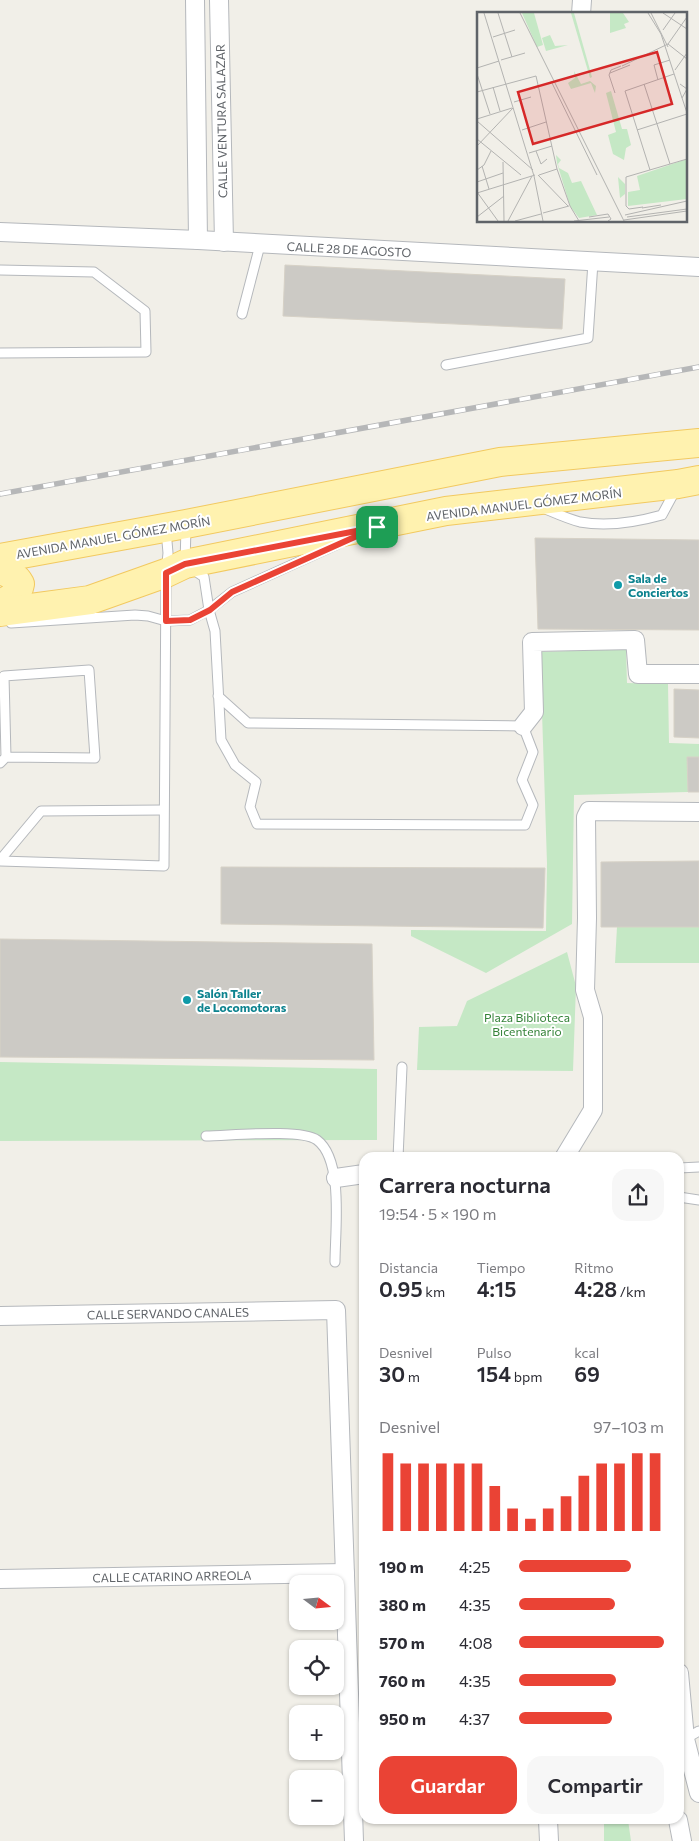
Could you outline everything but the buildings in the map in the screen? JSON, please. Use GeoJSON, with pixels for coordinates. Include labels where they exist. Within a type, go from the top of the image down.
{"type":"FeatureCollection","features":[{"type":"Feature","properties":{"kind":"main road","name":"AVENIDA MANUEL GÓMEZ MORÍN"},"geometry":{"type":"LineString","coordinates":[[0,558],[176,526],[500,462],[699,443]]}},
{"type":"Feature","properties":{"kind":"main road","name":"AVENIDA MANUEL GÓMEZ MORÍN"},"geometry":{"type":"LineString","coordinates":[[0,612],[90,600],[176,569],[446,511],[692,483]]}},
{"type":"Feature","properties":{"kind":"main road"},"geometry":{"type":"LineString","coordinates":[[0,570],[12,575],[20,584],[19,591],[14,597],[0,604]]}},
{"type":"Feature","properties":{"kind":"street","name":"CALLE VENTURA SALAZAR"},"geometry":{"type":"LineString","coordinates":[[194,0],[198,240]]}},
{"type":"Feature","properties":{"kind":"street","name":"CALLE VENTURA SALAZAR"},"geometry":{"type":"LineString","coordinates":[[219,0],[224,242]]}},
{"type":"Feature","properties":{"kind":"street","name":"CALLE 28 DE AGOSTO"},"geometry":{"type":"LineString","coordinates":[[0,232],[198,240],[260,245],[699,267]]}},
{"type":"Feature","properties":{"kind":"street"},"geometry":{"type":"LineString","coordinates":[[523,726],[534,712],[532,642],[635,640],[638,674],[699,674]]}},
{"type":"Feature","properties":{"kind":"street"},"geometry":{"type":"LineString","coordinates":[[568,1152],[593,1110],[593,1018],[585,990],[587,918],[586,817],[589,811],[699,812]]}},
{"type":"Feature","properties":{"kind":"street"},"geometry":{"type":"LineString","coordinates":[[336,1178],[359,1175]]}},
{"type":"Feature","properties":{"kind":"street","name":"CALLE SERVANDO CANALES"},"geometry":{"type":"LineString","coordinates":[[0,1316],[336,1310],[345,1573]]}},
{"type":"Feature","properties":{"kind":"street"},"geometry":{"type":"LineString","coordinates":[[345,1573],[358,1755],[354,1841]]}},
{"type":"Feature","properties":{"kind":"street","name":"CALLE CATARINO ARREOLA"},"geometry":{"type":"LineString","coordinates":[[0,1578],[345,1573]]}},
{"type":"Feature","properties":{"kind":"street"},"geometry":{"type":"LineString","coordinates":[[684,1697],[692,1735],[699,1793]]}},
{"type":"Feature","properties":{"kind":"street"},"geometry":{"type":"LineString","coordinates":[[548,1824],[549,1841]]}},
{"type":"Feature","properties":{"kind":"street"},"geometry":{"type":"LineString","coordinates":[[679,1824],[682,1841]]}},
{"type":"Feature","properties":{"kind":"lane"},"geometry":{"type":"LineString","coordinates":[[242,314],[260,245]]}},
{"type":"Feature","properties":{"kind":"lane"},"geometry":{"type":"LineString","coordinates":[[446,365],[588,338],[594,262]]}},
{"type":"Feature","properties":{"kind":"lane"},"geometry":{"type":"LineString","coordinates":[[0,270],[94,272],[145,311],[146,344],[146,352],[0,353]]}},
{"type":"Feature","properties":{"kind":"lane"},"geometry":{"type":"LineString","coordinates":[[176,526],[168,553],[176,569],[204,577],[216,632],[218,696],[221,740],[235,765],[256,782],[250,807],[257,824],[525,825],[533,805],[522,780],[533,752],[523,726],[248,723],[218,696]]}},
{"type":"Feature","properties":{"kind":"lane"},"geometry":{"type":"LineString","coordinates":[[0,861],[164,866],[166,621],[176,569],[176,526]]}},
{"type":"Feature","properties":{"kind":"lane"},"geometry":{"type":"LineString","coordinates":[[0,622],[17,623],[135,615],[166,621],[190,620],[210,610],[232,592],[377,527]]}},
{"type":"Feature","properties":{"kind":"lane"},"geometry":{"type":"LineString","coordinates":[[88,670],[95,758],[3,760],[4,676],[88,670]]}},
{"type":"Feature","properties":{"kind":"lane"},"geometry":{"type":"LineString","coordinates":[[0,861],[41,811],[163,810]]}},
{"type":"Feature","properties":{"kind":"lane"},"geometry":{"type":"LineString","coordinates":[[398,1152],[402,1067]]}},
{"type":"Feature","properties":{"kind":"lane"},"geometry":{"type":"LineString","coordinates":[[206,1136],[296,1133],[316,1139],[328,1151],[336,1178],[335,1262]]}},
{"type":"Feature","properties":{"kind":"lane"},"geometry":{"type":"LineString","coordinates":[[684,1168],[699,1167]]}},
{"type":"Feature","properties":{"kind":"lane"},"geometry":{"type":"LineString","coordinates":[[684,1198],[699,1200]]}},
{"type":"Feature","properties":{"kind":"green space"},"geometry":{"type":"Polygon","coordinates":[[[626,649],[627,683],[668,684],[669,743],[699,744],[699,757],[687,757],[688,792],[574,795],[572,924],[486,973],[411,936],[411,930],[546,931],[547,863],[540,652],[626,649]]]}},
{"type":"Feature","properties":{"kind":"green space"},"geometry":{"type":"Polygon","coordinates":[[[617,927],[699,927],[699,963],[615,963],[617,927]]]}},
{"type":"Feature","properties":{"kind":"green space","name":"Plaza Biblioteca Bicentenario"},"geometry":{"type":"Polygon","coordinates":[[[567,952],[576,986],[573,1071],[417,1070],[419,1027],[457,1026],[467,1001],[567,952]]]}},
{"type":"Feature","properties":{"kind":"green space"},"geometry":{"type":"Polygon","coordinates":[[[0,1062],[377,1069],[377,1140],[0,1141],[0,1062]]]}},
{"type":"Feature","properties":{"kind":"green space"},"geometry":{"type":"Polygon","coordinates":[[[604,1824],[629,1824],[631,1841],[604,1841],[604,1824]]]}},
{"type":"Feature","properties":{"kind":"railway"},"geometry":{"type":"LineString","coordinates":[[0,494],[699,367]]}},
{"type":"Feature","properties":{"kind":"place","name":"Sala de Conciertos"},"geometry":{"type":"Point","coordinates":[618,585]}},
{"type":"Feature","properties":{"kind":"place","name":"Salón Taller de Locomotoras"},"geometry":{"type":"Point","coordinates":[187,1000]}},
{"type":"Feature","properties":{"kind":"route"},"geometry":{"type":"LineString","coordinates":[[377,527],[232,592],[210,610],[190,620],[166,621],[166,573],[185,564],[377,527]]}}]}
